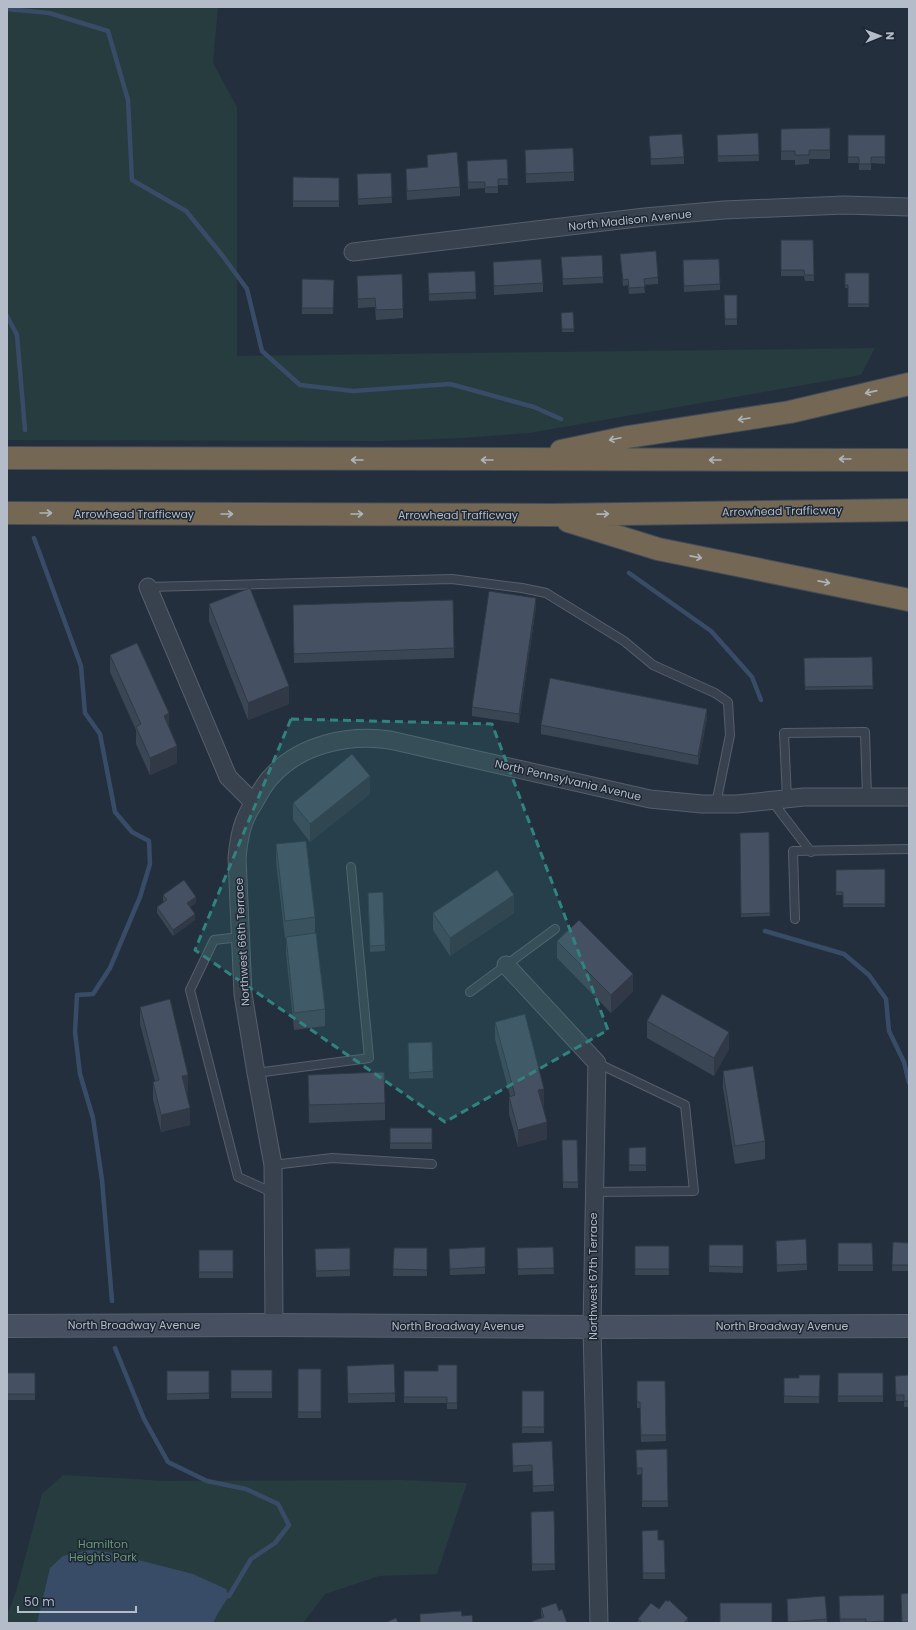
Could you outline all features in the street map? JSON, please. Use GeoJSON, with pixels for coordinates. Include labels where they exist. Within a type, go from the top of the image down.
{"type":"FeatureCollection","features":[{"type":"Feature","properties":{"kind":"highway"},"geometry":{"type":"LineString","coordinates":[[515,460],[628,437],[790,412],[909,384]]}},
{"type":"Feature","properties":{"kind":"highway"},"geometry":{"type":"LineString","coordinates":[[7,458],[909,460]]}},
{"type":"Feature","properties":{"kind":"highway","name":"Arrowhead Trafficway"},"geometry":{"type":"LineString","coordinates":[[7,513],[550,515],[909,510]]}},
{"type":"Feature","properties":{"kind":"highway"},"geometry":{"type":"LineString","coordinates":[[550,515],[658,549],[909,600]]}},
{"type":"Feature","properties":{"kind":"street","name":"North Madison Avenue"},"geometry":{"type":"LineString","coordinates":[[353,252],[645,217],[716,211],[844,205],[909,207]]}},
{"type":"Feature","properties":{"kind":"street"},"geometry":{"type":"LineString","coordinates":[[148,587],[228,777],[254,803]]}},
{"type":"Feature","properties":{"kind":"street","name":"North Pennsylvania Avenue"},"geometry":{"type":"LineString","coordinates":[[254,803],[270,777],[299,755],[320,746],[343,740],[363,738],[390,740],[650,799],[716,804],[804,798],[909,797]]}},
{"type":"Feature","properties":{"kind":"street","name":"Northwest 66th Terrace"},"geometry":{"type":"LineString","coordinates":[[254,803],[246,815],[241,829],[237,858],[240,937],[243,994],[273,1165],[274,1325]]}},
{"type":"Feature","properties":{"kind":"street"},"geometry":{"type":"LineString","coordinates":[[506,965],[597,1063]]}},
{"type":"Feature","properties":{"kind":"street","name":"Northwest 67th Terrace"},"geometry":{"type":"LineString","coordinates":[[597,1063],[592,1327],[599,1623]]}},
{"type":"Feature","properties":{"kind":"street","name":"North Broadway Avenue"},"geometry":{"type":"LineString","coordinates":[[7,1326],[909,1326]]}},
{"type":"Feature","properties":{"kind":"lane"},"geometry":{"type":"LineString","coordinates":[[148,587],[452,579],[522,588],[546,593],[624,641],[653,665],[715,693],[728,702],[730,735],[716,804]]}},
{"type":"Feature","properties":{"kind":"lane"},"geometry":{"type":"LineString","coordinates":[[811,852],[779,800],[784,732],[865,732],[867,797]]}},
{"type":"Feature","properties":{"kind":"lane"},"geometry":{"type":"LineString","coordinates":[[795,919],[793,852],[909,849]]}},
{"type":"Feature","properties":{"kind":"lane"},"geometry":{"type":"LineString","coordinates":[[256,1073],[369,1058],[350,867]]}},
{"type":"Feature","properties":{"kind":"lane"},"geometry":{"type":"LineString","coordinates":[[470,992],[555,929]]}},
{"type":"Feature","properties":{"kind":"lane"},"geometry":{"type":"LineString","coordinates":[[240,937],[214,940],[190,990],[238,1177],[274,1193]]}},
{"type":"Feature","properties":{"kind":"lane"},"geometry":{"type":"LineString","coordinates":[[594,1192],[694,1191],[685,1105],[597,1063]]}},
{"type":"Feature","properties":{"kind":"lane"},"geometry":{"type":"LineString","coordinates":[[273,1165],[332,1158],[432,1164]]}},
{"type":"Feature","properties":{"kind":"highlighted area"},"geometry":{"type":"Polygon","coordinates":[[[291,719],[492,724],[608,1030],[445,1122],[195,950],[291,719]]]}},
{"type":"Feature","properties":{"kind":"green space"},"geometry":{"type":"Polygon","coordinates":[[[7,7],[218,7],[213,63],[237,107],[237,356],[875,348],[861,375],[529,433],[463,438],[382,441],[7,440],[7,7]]]}},
{"type":"Feature","properties":{"kind":"green space","name":"Hamilton Heights Park"},"geometry":{"type":"Polygon","coordinates":[[[63,1475],[166,1481],[401,1480],[467,1483],[437,1574],[379,1576],[325,1594],[303,1623],[7,1623],[7,1615],[16,1592],[42,1494],[63,1475]]]}},
{"type":"Feature","properties":{"kind":"water"},"geometry":{"type":"Polygon","coordinates":[[[90,1550],[107,1552],[193,1574],[226,1589],[229,1596],[213,1623],[37,1623],[50,1568],[63,1556],[90,1550]]]}},
{"type":"Feature","properties":{"kind":"building"},"geometry":{"type":"Polygon","coordinates":[[[830,128],[830,150],[809,150],[809,155],[795,155],[795,151],[781,151],[781,129],[830,128]]]}},
{"type":"Feature","properties":{"kind":"building"},"geometry":{"type":"Polygon","coordinates":[[[758,133],[759,155],[718,156],[717,135],[758,133]]]}},
{"type":"Feature","properties":{"kind":"building"},"geometry":{"type":"Polygon","coordinates":[[[682,134],[684,157],[651,159],[649,136],[682,134]]]}},
{"type":"Feature","properties":{"kind":"building"},"geometry":{"type":"Polygon","coordinates":[[[848,135],[885,135],[885,157],[871,157],[871,164],[859,164],[859,157],[848,157],[848,135]]]}},
{"type":"Feature","properties":{"kind":"building"},"geometry":{"type":"Polygon","coordinates":[[[573,148],[574,172],[526,174],[525,150],[573,148]]]}},
{"type":"Feature","properties":{"kind":"building"},"geometry":{"type":"Polygon","coordinates":[[[457,152],[460,187],[407,191],[406,169],[428,167],[427,155],[457,152]]]}},
{"type":"Feature","properties":{"kind":"building"},"geometry":{"type":"Polygon","coordinates":[[[507,159],[508,179],[498,179],[498,187],[485,187],[485,182],[468,182],[467,161],[507,159]]]}},
{"type":"Feature","properties":{"kind":"building"},"geometry":{"type":"Polygon","coordinates":[[[391,173],[392,197],[358,199],[357,174],[391,173]]]}},
{"type":"Feature","properties":{"kind":"building"},"geometry":{"type":"Polygon","coordinates":[[[293,177],[339,178],[339,201],[293,201],[293,177]]]}},
{"type":"Feature","properties":{"kind":"building"},"geometry":{"type":"Polygon","coordinates":[[[781,240],[813,240],[814,275],[805,275],[804,270],[781,270],[781,240]]]}},
{"type":"Feature","properties":{"kind":"building"},"geometry":{"type":"Polygon","coordinates":[[[656,251],[658,277],[644,279],[645,287],[629,288],[628,279],[623,280],[620,254],[656,251]]]}},
{"type":"Feature","properties":{"kind":"building"},"geometry":{"type":"Polygon","coordinates":[[[602,255],[603,277],[563,279],[561,257],[602,255]]]}},
{"type":"Feature","properties":{"kind":"building"},"geometry":{"type":"Polygon","coordinates":[[[541,259],[543,283],[494,286],[493,262],[541,259]]]}},
{"type":"Feature","properties":{"kind":"building"},"geometry":{"type":"Polygon","coordinates":[[[719,259],[720,284],[684,286],[683,260],[719,259]]]}},
{"type":"Feature","properties":{"kind":"building"},"geometry":{"type":"Polygon","coordinates":[[[475,271],[476,292],[429,294],[428,273],[475,271]]]}},
{"type":"Feature","properties":{"kind":"building"},"geometry":{"type":"Polygon","coordinates":[[[845,273],[869,273],[869,304],[848,304],[848,285],[845,285],[845,273]]]}},
{"type":"Feature","properties":{"kind":"building"},"geometry":{"type":"Polygon","coordinates":[[[402,274],[403,309],[376,310],[375,298],[358,299],[357,276],[402,274]]]}},
{"type":"Feature","properties":{"kind":"building"},"geometry":{"type":"Polygon","coordinates":[[[302,279],[334,280],[333,308],[302,308],[302,279]]]}},
{"type":"Feature","properties":{"kind":"building"},"geometry":{"type":"Polygon","coordinates":[[[724,295],[737,295],[737,319],[725,319],[724,295]]]}},
{"type":"Feature","properties":{"kind":"building"},"geometry":{"type":"Polygon","coordinates":[[[573,312],[574,329],[562,329],[561,313],[573,312]]]}},
{"type":"Feature","properties":{"kind":"building"},"geometry":{"type":"Polygon","coordinates":[[[250,588],[289,686],[248,703],[209,604],[250,588]]]}},
{"type":"Feature","properties":{"kind":"building"},"geometry":{"type":"Polygon","coordinates":[[[489,591],[536,598],[519,714],[472,707],[489,591]]]}},
{"type":"Feature","properties":{"kind":"building"},"geometry":{"type":"Polygon","coordinates":[[[453,600],[454,648],[294,654],[293,605],[453,600]]]}},
{"type":"Feature","properties":{"kind":"building"},"geometry":{"type":"Polygon","coordinates":[[[137,643],[169,713],[164,716],[177,746],[150,758],[136,727],[141,724],[110,655],[137,643]]]}},
{"type":"Feature","properties":{"kind":"building"},"geometry":{"type":"Polygon","coordinates":[[[872,657],[873,686],[805,687],[804,658],[872,657]]]}},
{"type":"Feature","properties":{"kind":"building"},"geometry":{"type":"Polygon","coordinates":[[[550,678],[707,709],[698,756],[541,725],[550,678]]]}},
{"type":"Feature","properties":{"kind":"building"},"geometry":{"type":"Polygon","coordinates":[[[352,754],[370,776],[310,824],[293,803],[352,754]]]}},
{"type":"Feature","properties":{"kind":"building"},"geometry":{"type":"Polygon","coordinates":[[[769,832],[770,913],[741,914],[740,833],[769,832]]]}},
{"type":"Feature","properties":{"kind":"building"},"geometry":{"type":"Polygon","coordinates":[[[306,841],[315,917],[285,921],[276,844],[306,841]]]}},
{"type":"Feature","properties":{"kind":"building"},"geometry":{"type":"Polygon","coordinates":[[[885,869],[885,904],[843,904],[843,892],[836,892],[836,870],[885,869]]]}},
{"type":"Feature","properties":{"kind":"building"},"geometry":{"type":"Polygon","coordinates":[[[497,870],[514,895],[450,938],[433,913],[497,870]]]}},
{"type":"Feature","properties":{"kind":"building"},"geometry":{"type":"Polygon","coordinates":[[[184,880],[196,897],[187,903],[195,914],[173,930],[157,907],[167,900],[163,895],[184,880]]]}},
{"type":"Feature","properties":{"kind":"building"},"geometry":{"type":"Polygon","coordinates":[[[383,892],[385,945],[370,946],[368,893],[383,892]]]}},
{"type":"Feature","properties":{"kind":"building"},"geometry":{"type":"Polygon","coordinates":[[[579,920],[633,974],[611,995],[557,941],[579,920]]]}},
{"type":"Feature","properties":{"kind":"building"},"geometry":{"type":"Polygon","coordinates":[[[316,933],[325,1009],[294,1013],[286,937],[316,933]]]}},
{"type":"Feature","properties":{"kind":"building"},"geometry":{"type":"Polygon","coordinates":[[[662,994],[729,1032],[714,1058],[647,1021],[662,994]]]}},
{"type":"Feature","properties":{"kind":"building"},"geometry":{"type":"Polygon","coordinates":[[[170,999],[188,1075],[182,1076],[190,1108],[161,1115],[153,1082],[159,1080],[140,1007],[170,999]]]}},
{"type":"Feature","properties":{"kind":"building"},"geometry":{"type":"Polygon","coordinates":[[[525,1014],[544,1089],[538,1090],[547,1122],[518,1130],[509,1097],[515,1095],[495,1022],[525,1014]]]}},
{"type":"Feature","properties":{"kind":"building"},"geometry":{"type":"Polygon","coordinates":[[[432,1042],[433,1071],[409,1073],[408,1043],[432,1042]]]}},
{"type":"Feature","properties":{"kind":"building"},"geometry":{"type":"Polygon","coordinates":[[[753,1066],[765,1141],[735,1146],[723,1071],[753,1066]]]}},
{"type":"Feature","properties":{"kind":"building"},"geometry":{"type":"Polygon","coordinates":[[[384,1072],[385,1103],[309,1105],[308,1075],[384,1072]]]}},
{"type":"Feature","properties":{"kind":"building"},"geometry":{"type":"Polygon","coordinates":[[[390,1128],[432,1128],[432,1143],[390,1143],[390,1128]]]}},
{"type":"Feature","properties":{"kind":"building"},"geometry":{"type":"Polygon","coordinates":[[[562,1140],[577,1140],[578,1182],[563,1182],[562,1140]]]}},
{"type":"Feature","properties":{"kind":"building"},"geometry":{"type":"Polygon","coordinates":[[[646,1147],[646,1165],[629,1165],[629,1148],[646,1147]]]}},
{"type":"Feature","properties":{"kind":"building"},"geometry":{"type":"Polygon","coordinates":[[[806,1239],[807,1264],[777,1265],[776,1241],[806,1239]]]}},
{"type":"Feature","properties":{"kind":"building"},"geometry":{"type":"Polygon","coordinates":[[[893,1242],[909,1243],[909,1265],[892,1265],[893,1242]]]}},
{"type":"Feature","properties":{"kind":"building"},"geometry":{"type":"Polygon","coordinates":[[[838,1243],[872,1243],[873,1265],[838,1265],[838,1243]]]}},
{"type":"Feature","properties":{"kind":"building"},"geometry":{"type":"Polygon","coordinates":[[[709,1245],[743,1245],[743,1267],[709,1266],[709,1245]]]}},
{"type":"Feature","properties":{"kind":"building"},"geometry":{"type":"Polygon","coordinates":[[[635,1246],[669,1246],[669,1269],[635,1269],[635,1246]]]}},
{"type":"Feature","properties":{"kind":"building"},"geometry":{"type":"Polygon","coordinates":[[[485,1247],[485,1267],[450,1269],[449,1249],[485,1247]]]}},
{"type":"Feature","properties":{"kind":"building"},"geometry":{"type":"Polygon","coordinates":[[[553,1247],[554,1268],[518,1269],[517,1248],[553,1247]]]}},
{"type":"Feature","properties":{"kind":"building"},"geometry":{"type":"Polygon","coordinates":[[[350,1248],[350,1270],[316,1271],[315,1249],[350,1248]]]}},
{"type":"Feature","properties":{"kind":"building"},"geometry":{"type":"Polygon","coordinates":[[[394,1248],[427,1248],[427,1270],[393,1269],[394,1248]]]}},
{"type":"Feature","properties":{"kind":"building"},"geometry":{"type":"Polygon","coordinates":[[[199,1250],[233,1250],[233,1272],[199,1272],[199,1250]]]}},
{"type":"Feature","properties":{"kind":"building"},"geometry":{"type":"Polygon","coordinates":[[[394,1364],[395,1393],[348,1394],[347,1366],[394,1364]]]}},
{"type":"Feature","properties":{"kind":"building"},"geometry":{"type":"Polygon","coordinates":[[[438,1365],[457,1365],[457,1403],[447,1403],[447,1397],[404,1397],[404,1371],[438,1371],[438,1365]]]}},
{"type":"Feature","properties":{"kind":"building"},"geometry":{"type":"Polygon","coordinates":[[[298,1369],[321,1369],[321,1412],[298,1412],[298,1369]]]}},
{"type":"Feature","properties":{"kind":"building"},"geometry":{"type":"Polygon","coordinates":[[[231,1370],[272,1370],[272,1392],[231,1392],[231,1370]]]}},
{"type":"Feature","properties":{"kind":"building"},"geometry":{"type":"Polygon","coordinates":[[[167,1371],[209,1371],[209,1393],[167,1394],[167,1371]]]}},
{"type":"Feature","properties":{"kind":"building"},"geometry":{"type":"Polygon","coordinates":[[[7,1373],[35,1373],[35,1394],[7,1394],[7,1373]]]}},
{"type":"Feature","properties":{"kind":"building"},"geometry":{"type":"Polygon","coordinates":[[[838,1373],[883,1373],[883,1396],[838,1396],[838,1373]]]}},
{"type":"Feature","properties":{"kind":"building"},"geometry":{"type":"Polygon","coordinates":[[[799,1375],[820,1375],[819,1397],[784,1396],[784,1378],[799,1378],[799,1375]]]}},
{"type":"Feature","properties":{"kind":"building"},"geometry":{"type":"Polygon","coordinates":[[[909,1375],[909,1401],[904,1401],[904,1395],[896,1395],[895,1376],[909,1375]]]}},
{"type":"Feature","properties":{"kind":"building"},"geometry":{"type":"Polygon","coordinates":[[[637,1381],[665,1381],[666,1435],[641,1435],[640,1402],[637,1402],[637,1381]]]}},
{"type":"Feature","properties":{"kind":"building"},"geometry":{"type":"Polygon","coordinates":[[[522,1391],[544,1391],[544,1427],[522,1427],[522,1391]]]}},
{"type":"Feature","properties":{"kind":"building"},"geometry":{"type":"Polygon","coordinates":[[[552,1441],[554,1485],[533,1486],[532,1465],[513,1466],[512,1443],[552,1441]]]}},
{"type":"Feature","properties":{"kind":"building"},"geometry":{"type":"Polygon","coordinates":[[[667,1449],[668,1501],[642,1501],[642,1468],[637,1468],[636,1450],[667,1449]]]}},
{"type":"Feature","properties":{"kind":"building"},"geometry":{"type":"Polygon","coordinates":[[[554,1511],[555,1564],[532,1564],[531,1512],[554,1511]]]}},
{"type":"Feature","properties":{"kind":"building"},"geometry":{"type":"Polygon","coordinates":[[[658,1530],[658,1540],[664,1540],[665,1573],[643,1573],[642,1531],[658,1530]]]}},
{"type":"Feature","properties":{"kind":"building"},"geometry":{"type":"Polygon","coordinates":[[[909,1593],[909,1622],[902,1622],[901,1594],[909,1593]]]}},
{"type":"Feature","properties":{"kind":"building"},"geometry":{"type":"Polygon","coordinates":[[[884,1595],[884,1621],[866,1622],[866,1619],[840,1619],[839,1596],[884,1595]]]}},
{"type":"Feature","properties":{"kind":"building"},"geometry":{"type":"Polygon","coordinates":[[[825,1596],[827,1619],[788,1622],[787,1599],[825,1596]]]}},
{"type":"Feature","properties":{"kind":"building"},"geometry":{"type":"Polygon","coordinates":[[[666,1600],[668,1602],[669,1600],[688,1618],[684,1623],[643,1623],[638,1619],[651,1603],[659,1609],[666,1600]]]}},
{"type":"Feature","properties":{"kind":"building"},"geometry":{"type":"Polygon","coordinates":[[[556,1603],[559,1611],[562,1609],[567,1623],[528,1623],[544,1617],[541,1608],[556,1603]]]}},
{"type":"Feature","properties":{"kind":"building"},"geometry":{"type":"Polygon","coordinates":[[[720,1603],[772,1603],[772,1623],[720,1623],[720,1603]]]}},
{"type":"Feature","properties":{"kind":"building"},"geometry":{"type":"Polygon","coordinates":[[[461,1611],[462,1616],[472,1615],[473,1623],[420,1623],[420,1614],[461,1611]]]}},
{"type":"Feature","properties":{"kind":"building"},"geometry":{"type":"Polygon","coordinates":[[[396,1618],[398,1623],[385,1623],[396,1618]]]}},
{"type":"Feature","properties":{"kind":"waterway"},"geometry":{"type":"LineString","coordinates":[[7,9],[49,13],[108,31],[128,100],[132,180],[186,211],[222,255],[247,289],[262,351],[300,385],[353,391],[450,384],[534,407],[561,419]]}},
{"type":"Feature","properties":{"kind":"waterway"},"geometry":{"type":"LineString","coordinates":[[7,316],[17,335],[25,430]]}},
{"type":"Feature","properties":{"kind":"waterway"},"geometry":{"type":"LineString","coordinates":[[34,538],[81,666],[85,713],[100,734],[115,812],[132,832],[149,841],[150,864],[140,897],[110,968],[93,994],[77,995],[75,1032],[80,1074],[93,1118],[102,1180],[112,1301]]}},
{"type":"Feature","properties":{"kind":"waterway"},"geometry":{"type":"LineString","coordinates":[[629,573],[711,631],[752,677],[761,700]]}},
{"type":"Feature","properties":{"kind":"waterway"},"geometry":{"type":"LineString","coordinates":[[765,931],[844,954],[869,975],[886,999],[889,1031],[904,1062],[909,1083]]}},
{"type":"Feature","properties":{"kind":"waterway"},"geometry":{"type":"LineString","coordinates":[[115,1348],[144,1419],[168,1462],[207,1481],[246,1489],[278,1504],[289,1525],[275,1543],[251,1559],[229,1596]]}}]}
